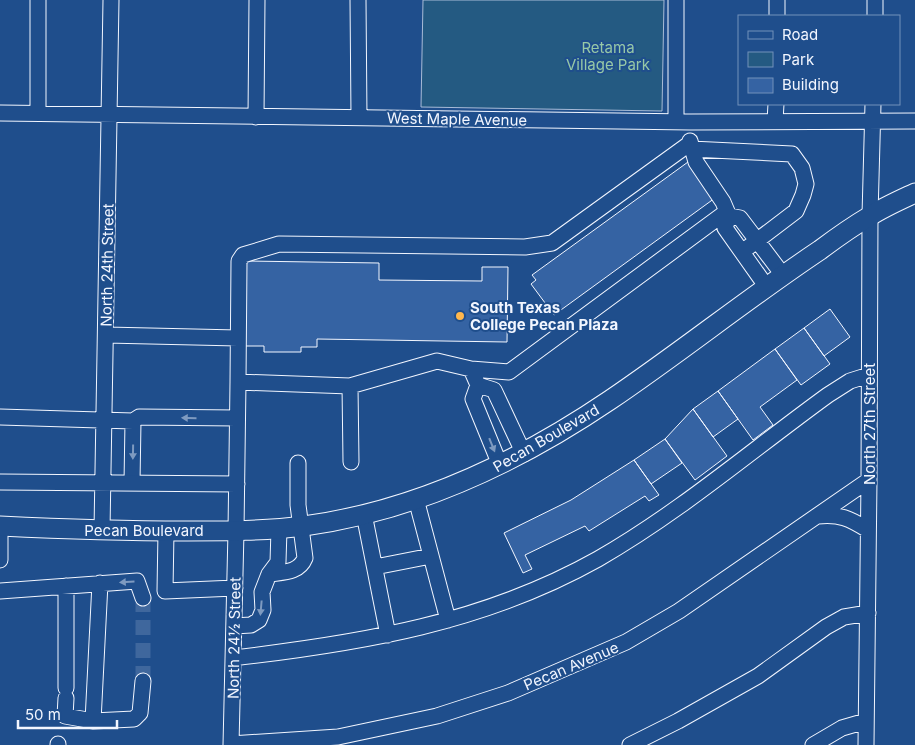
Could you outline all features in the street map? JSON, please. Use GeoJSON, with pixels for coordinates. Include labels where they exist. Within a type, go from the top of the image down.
{"type":"FeatureCollection","features":[{"type":"Feature","properties":{"kind":"main road","name":"Pecan Boulevard"},"geometry":{"type":"LineString","coordinates":[[0,526],[102,530],[279,529],[364,514],[449,488],[524,454],[556,435],[611,399],[766,286],[870,215],[915,193]]}},
{"type":"Feature","properties":{"kind":"street"},"geometry":{"type":"LineString","coordinates":[[38,0],[38,113]]}},
{"type":"Feature","properties":{"kind":"street","name":"North 24th Street"},"geometry":{"type":"LineString","coordinates":[[102,530],[111,0]]}},
{"type":"Feature","properties":{"kind":"street"},"geometry":{"type":"LineString","coordinates":[[256,117],[257,0]]}},
{"type":"Feature","properties":{"kind":"street"},"geometry":{"type":"LineString","coordinates":[[358,0],[360,117]]}},
{"type":"Feature","properties":{"kind":"street"},"geometry":{"type":"LineString","coordinates":[[676,0],[684,122],[690,146],[696,162],[723,202],[727,214],[725,228],[766,286]]}},
{"type":"Feature","properties":{"kind":"street"},"geometry":{"type":"LineString","coordinates":[[777,0],[777,15]]}},
{"type":"Feature","properties":{"kind":"street"},"geometry":{"type":"LineString","coordinates":[[875,0],[875,15]]}},
{"type":"Feature","properties":{"kind":"street"},"geometry":{"type":"LineString","coordinates":[[776,105],[776,121]]}},
{"type":"Feature","properties":{"kind":"street","name":"North 27th Street"},"geometry":{"type":"LineString","coordinates":[[866,745],[870,215],[873,105]]}},
{"type":"Feature","properties":{"kind":"street","name":"West Maple Avenue"},"geometry":{"type":"LineString","coordinates":[[0,113],[684,122],[915,121]]}},
{"type":"Feature","properties":{"kind":"street"},"geometry":{"type":"LineString","coordinates":[[690,146],[792,154],[802,168],[806,184],[796,211],[742,252]]}},
{"type":"Feature","properties":{"kind":"street","name":"North 24½ Street"},"geometry":{"type":"LineString","coordinates":[[231,744],[237,484],[238,261],[243,255],[279,244],[525,248],[552,243],[690,146]]}},
{"type":"Feature","properties":{"kind":"street"},"geometry":{"type":"LineString","coordinates":[[727,214],[740,218],[783,274]]}},
{"type":"Feature","properties":{"kind":"street"},"geometry":{"type":"LineString","coordinates":[[238,382],[350,386],[437,361],[471,369],[509,372],[727,214]]}},
{"type":"Feature","properties":{"kind":"street"},"geometry":{"type":"LineString","coordinates":[[106,335],[238,338]]}},
{"type":"Feature","properties":{"kind":"street"},"geometry":{"type":"LineString","coordinates":[[471,369],[478,386],[473,399],[500,465]]}},
{"type":"Feature","properties":{"kind":"street"},"geometry":{"type":"LineString","coordinates":[[233,658],[353,642],[388,635],[466,615],[556,580],[598,559],[673,511],[828,395],[850,381],[869,375]]}},
{"type":"Feature","properties":{"kind":"street"},"geometry":{"type":"LineString","coordinates":[[350,386],[351,462]]}},
{"type":"Feature","properties":{"kind":"street"},"geometry":{"type":"LineString","coordinates":[[478,386],[494,390],[524,454]]}},
{"type":"Feature","properties":{"kind":"street"},"geometry":{"type":"LineString","coordinates":[[484,425],[506,415]]}},
{"type":"Feature","properties":{"kind":"street"},"geometry":{"type":"LineString","coordinates":[[0,418],[133,421],[140,417],[237,418]]}},
{"type":"Feature","properties":{"kind":"street"},"geometry":{"type":"LineString","coordinates":[[132,483],[133,421]]}},
{"type":"Feature","properties":{"kind":"street"},"geometry":{"type":"LineString","coordinates":[[269,574],[293,571],[303,565],[305,558],[298,505],[298,463]]}},
{"type":"Feature","properties":{"kind":"street","name":"Pecan Avenue"},"geometry":{"type":"LineString","coordinates":[[231,744],[338,737],[437,716],[508,693],[626,642],[679,611],[869,480]]}},
{"type":"Feature","properties":{"kind":"street"},"geometry":{"type":"LineString","coordinates":[[0,482],[237,484]]}},
{"type":"Feature","properties":{"kind":"street"},"geometry":{"type":"LineString","coordinates":[[416,499],[448,620]]}},
{"type":"Feature","properties":{"kind":"street"},"geometry":{"type":"LineString","coordinates":[[364,514],[388,635]]}},
{"type":"Feature","properties":{"kind":"street"},"geometry":{"type":"LineString","coordinates":[[816,517],[841,516],[868,530]]}},
{"type":"Feature","properties":{"kind":"street"},"geometry":{"type":"LineString","coordinates":[[0,526],[0,560]]}},
{"type":"Feature","properties":{"kind":"street"},"geometry":{"type":"LineString","coordinates":[[234,626],[251,625],[259,620],[263,610],[262,592],[269,574],[278,562],[279,529]]}},
{"type":"Feature","properties":{"kind":"street"},"geometry":{"type":"LineString","coordinates":[[166,530],[165,591],[235,588]]}},
{"type":"Feature","properties":{"kind":"street"},"geometry":{"type":"LineString","coordinates":[[375,567],[431,556]]}},
{"type":"Feature","properties":{"kind":"street"},"geometry":{"type":"LineString","coordinates":[[0,591],[137,581],[143,598]]}},
{"type":"Feature","properties":{"kind":"street"},"geometry":{"type":"LineString","coordinates":[[93,721],[100,583]]}},
{"type":"Feature","properties":{"kind":"street"},"geometry":{"type":"LineString","coordinates":[[66,586],[65,716],[93,721],[134,719],[140,713],[142,681]]}},
{"type":"Feature","properties":{"kind":"street"},"geometry":{"type":"LineString","coordinates":[[630,745],[678,721],[742,685],[826,627],[844,617],[868,613]]}},
{"type":"Feature","properties":{"kind":"street"},"geometry":{"type":"LineString","coordinates":[[813,745],[842,728],[866,720]]}},
{"type":"Feature","properties":{"kind":"green space","name":"Retama Village Park"},"geometry":{"type":"Polygon","coordinates":[[[423,0],[664,0],[662,111],[421,107],[423,0]]]}},
{"type":"Feature","properties":{"kind":"building"},"geometry":{"type":"Polygon","coordinates":[[[688,162],[715,198],[554,315],[531,284],[536,280],[532,275],[688,162]]]}},
{"type":"Feature","properties":{"kind":"building"},"geometry":{"type":"Polygon","coordinates":[[[246,261],[379,263],[379,280],[482,281],[482,267],[508,267],[507,342],[317,339],[317,347],[301,347],[301,352],[264,352],[264,346],[245,346],[246,261]]]}},
{"type":"Feature","properties":{"kind":"building"},"geometry":{"type":"Polygon","coordinates":[[[830,309],[850,337],[824,356],[804,328],[830,309]]]}},
{"type":"Feature","properties":{"kind":"building"},"geometry":{"type":"Polygon","coordinates":[[[804,328],[830,364],[801,385],[775,349],[804,328]]]}},
{"type":"Feature","properties":{"kind":"building"},"geometry":{"type":"Polygon","coordinates":[[[775,349],[797,380],[760,407],[773,425],[753,440],[718,391],[775,349]]]}},
{"type":"Feature","properties":{"kind":"building"},"geometry":{"type":"Polygon","coordinates":[[[718,391],[738,419],[713,437],[693,409],[718,391]]]}},
{"type":"Feature","properties":{"kind":"building"},"geometry":{"type":"Polygon","coordinates":[[[693,409],[727,456],[695,480],[665,439],[693,409]]]}},
{"type":"Feature","properties":{"kind":"building"},"geometry":{"type":"Polygon","coordinates":[[[665,439],[682,463],[651,484],[634,460],[665,439]]]}},
{"type":"Feature","properties":{"kind":"building"},"geometry":{"type":"Polygon","coordinates":[[[634,460],[659,495],[649,501],[645,496],[589,531],[585,526],[525,555],[532,569],[523,573],[504,533],[571,500],[634,460]]]}},
{"type":"Feature","properties":{"kind":"tunnel"},"geometry":{"type":"LineString","coordinates":[[143,598],[143,681]]}},
{"type":"Feature","properties":{"kind":"place","name":"South Texas College Pecan Plaza"},"geometry":{"type":"Point","coordinates":[460,316]}}]}
